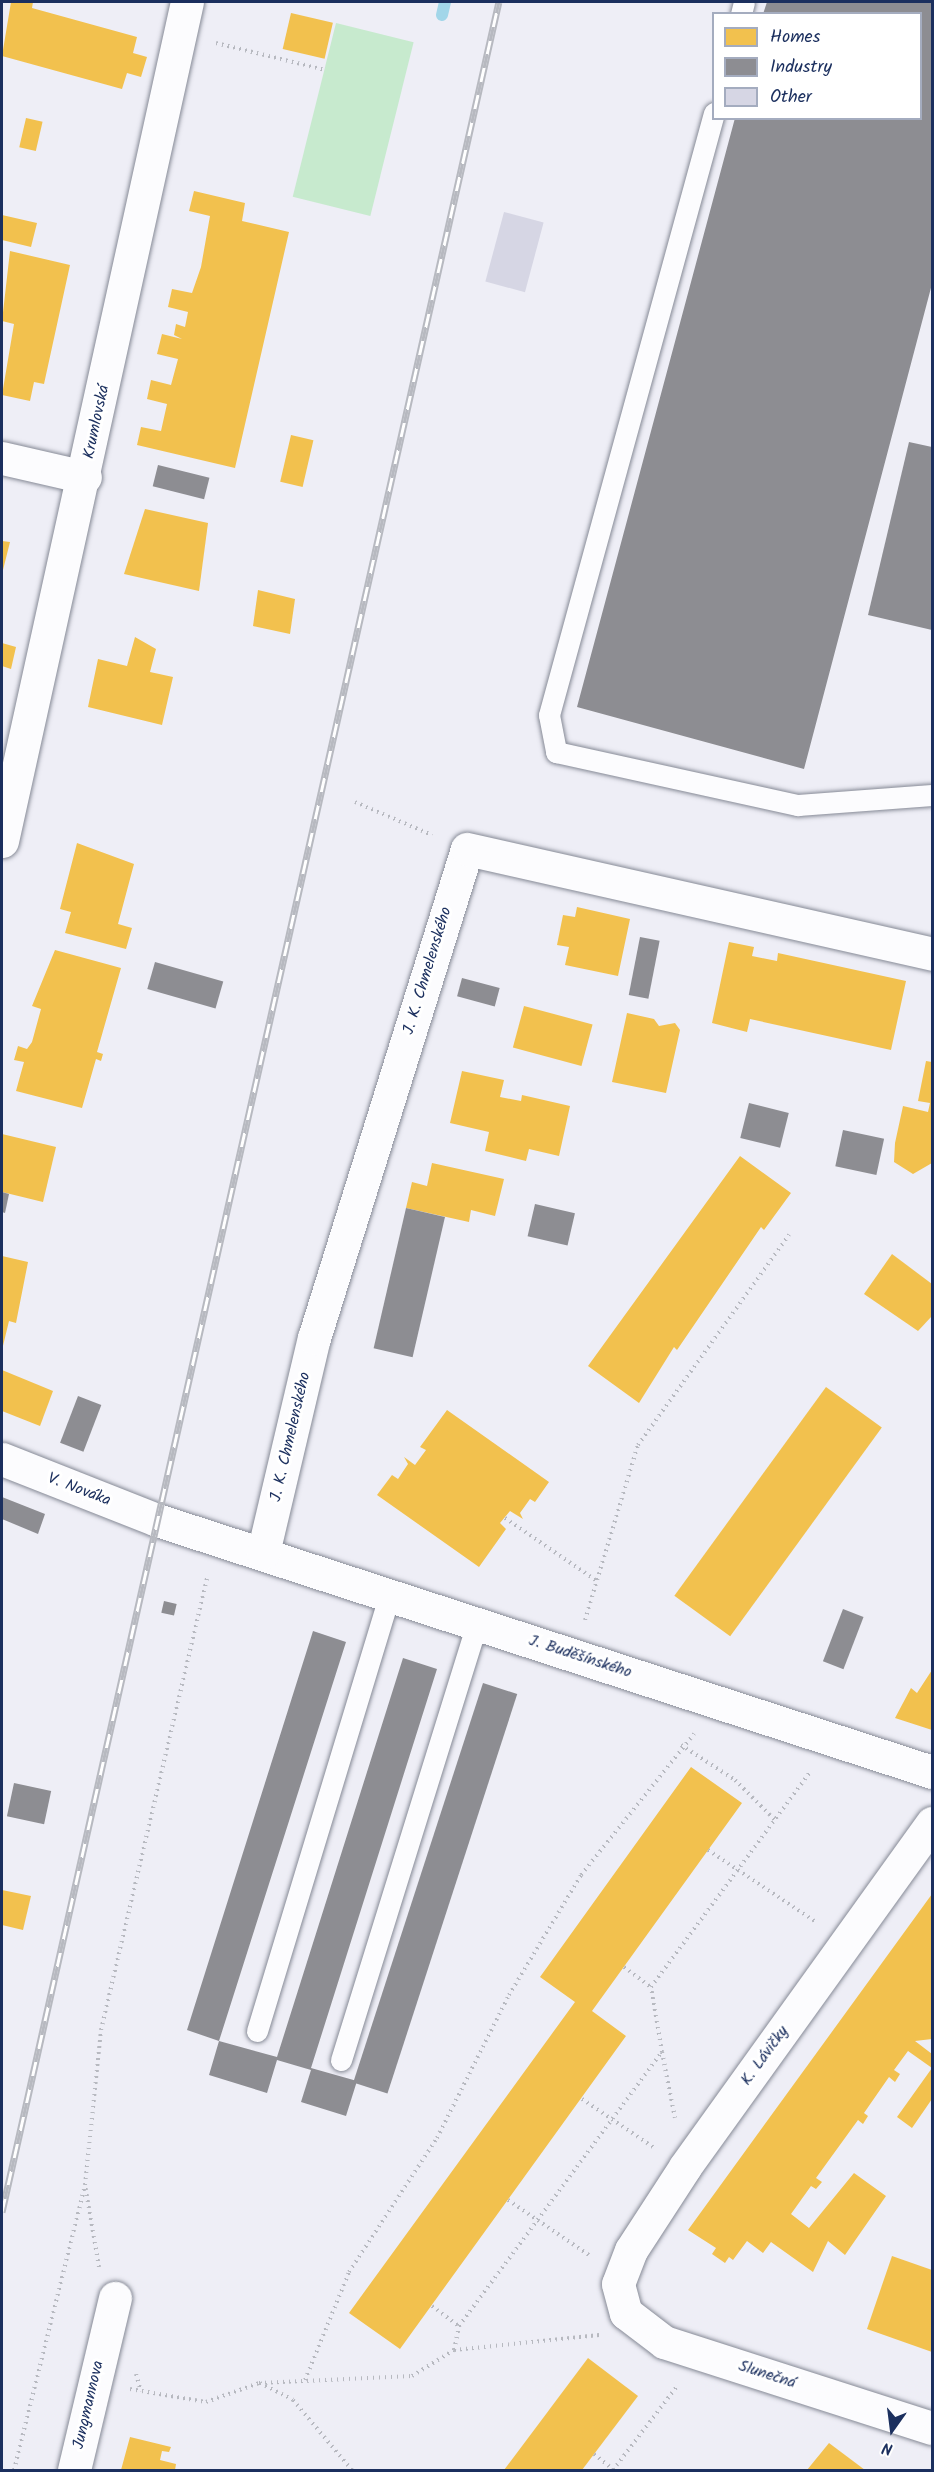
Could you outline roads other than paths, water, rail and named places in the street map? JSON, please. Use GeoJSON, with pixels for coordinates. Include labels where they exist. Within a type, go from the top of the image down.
{"type":"FeatureCollection","features":[{"type":"Feature","properties":{"kind":"street","name":"Krumlovská"},"geometry":{"type":"LineString","coordinates":[[2,841],[10,768],[85,477],[187,2]]}},
{"type":"Feature","properties":{"kind":"street"},"geometry":{"type":"LineString","coordinates":[[2,458],[85,477]]}},
{"type":"Feature","properties":{"kind":"street","name":"J. K. Chmelenského"},"geometry":{"type":"LineString","coordinates":[[263,1553],[314,1338],[466,849],[933,954]]}},
{"type":"Feature","properties":{"kind":"street","name":"V. Nováka"},"geometry":{"type":"LineString","coordinates":[[2,1459],[157,1520],[221,1541]]}},
{"type":"Feature","properties":{"kind":"street","name":"J. Buděšínského"},"geometry":{"type":"LineString","coordinates":[[221,1541],[933,1772]]}},
{"type":"Feature","properties":{"kind":"street","name":"K. Lávičky"},"geometry":{"type":"LineString","coordinates":[[619,2286],[685,2167],[933,1823]]}},
{"type":"Feature","properties":{"kind":"street","name":"Slunečná"},"geometry":{"type":"LineString","coordinates":[[619,2286],[626,2313],[664,2342],[933,2428]]}},
{"type":"Feature","properties":{"kind":"street","name":"Jungmannova"},"geometry":{"type":"LineString","coordinates":[[74,2470],[93,2385],[114,2325]]}},
{"type":"Feature","properties":{"kind":"lane"},"geometry":{"type":"LineString","coordinates":[[712,120],[549,715],[556,752],[798,805],[933,795]]}},
{"type":"Feature","properties":{"kind":"lane"},"geometry":{"type":"LineString","coordinates":[[257,2031],[390,1594]]}},
{"type":"Feature","properties":{"kind":"lane"},"geometry":{"type":"LineString","coordinates":[[340,2060],[477,1623]]}},
{"type":"Feature","properties":{"kind":"waterway"},"geometry":{"type":"LineString","coordinates":[[442,15],[445,2]]}},
{"type":"Feature","properties":{"kind":"railway"},"geometry":{"type":"LineString","coordinates":[[2,2212],[499,2]]}}]}
